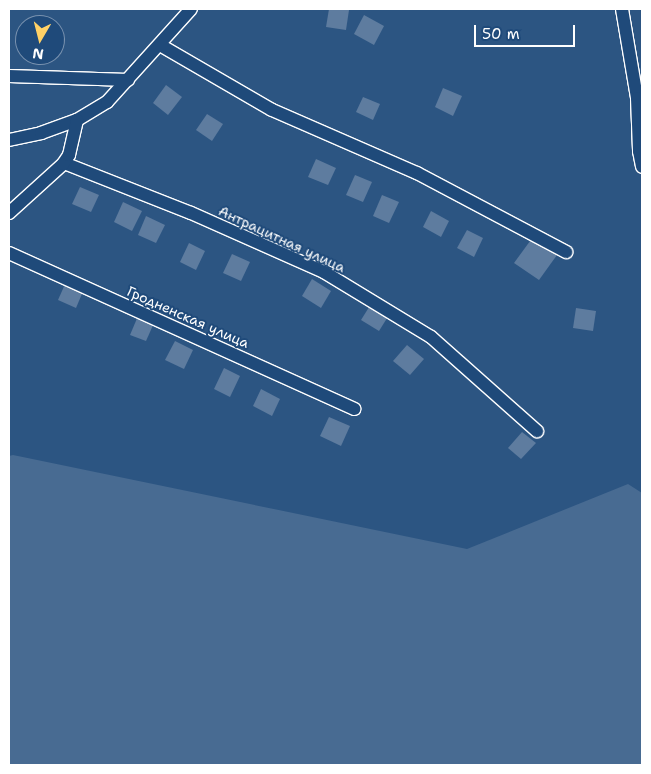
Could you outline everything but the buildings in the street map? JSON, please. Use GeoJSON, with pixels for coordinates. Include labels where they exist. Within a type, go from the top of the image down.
{"type":"FeatureCollection","features":[{"type":"Feature","properties":{"kind":"street"},"geometry":{"type":"LineString","coordinates":[[9,140],[40,133],[77,120],[107,102],[191,9]]}},
{"type":"Feature","properties":{"kind":"street"},"geometry":{"type":"LineString","coordinates":[[622,9],[637,98],[639,151],[642,167]]}},
{"type":"Feature","properties":{"kind":"street"},"geometry":{"type":"LineString","coordinates":[[160,45],[272,110],[417,173],[566,252]]}},
{"type":"Feature","properties":{"kind":"street"},"geometry":{"type":"LineString","coordinates":[[9,76],[128,80]]}},
{"type":"Feature","properties":{"kind":"street"},"geometry":{"type":"LineString","coordinates":[[9,213],[22,199],[55,174],[64,163],[77,120]]}},
{"type":"Feature","properties":{"kind":"street","name":"Антрацитная улица"},"geometry":{"type":"LineString","coordinates":[[64,163],[191,213],[324,272],[431,337],[537,432]]}},
{"type":"Feature","properties":{"kind":"street","name":"Гродненская улица"},"geometry":{"type":"LineString","coordinates":[[9,253],[354,409]]}},
{"type":"Feature","properties":{"kind":"shaded area"},"geometry":{"type":"Polygon","coordinates":[[[13,455],[467,549],[628,484],[642,493],[642,765],[9,765],[9,456],[13,455]]]}}]}
